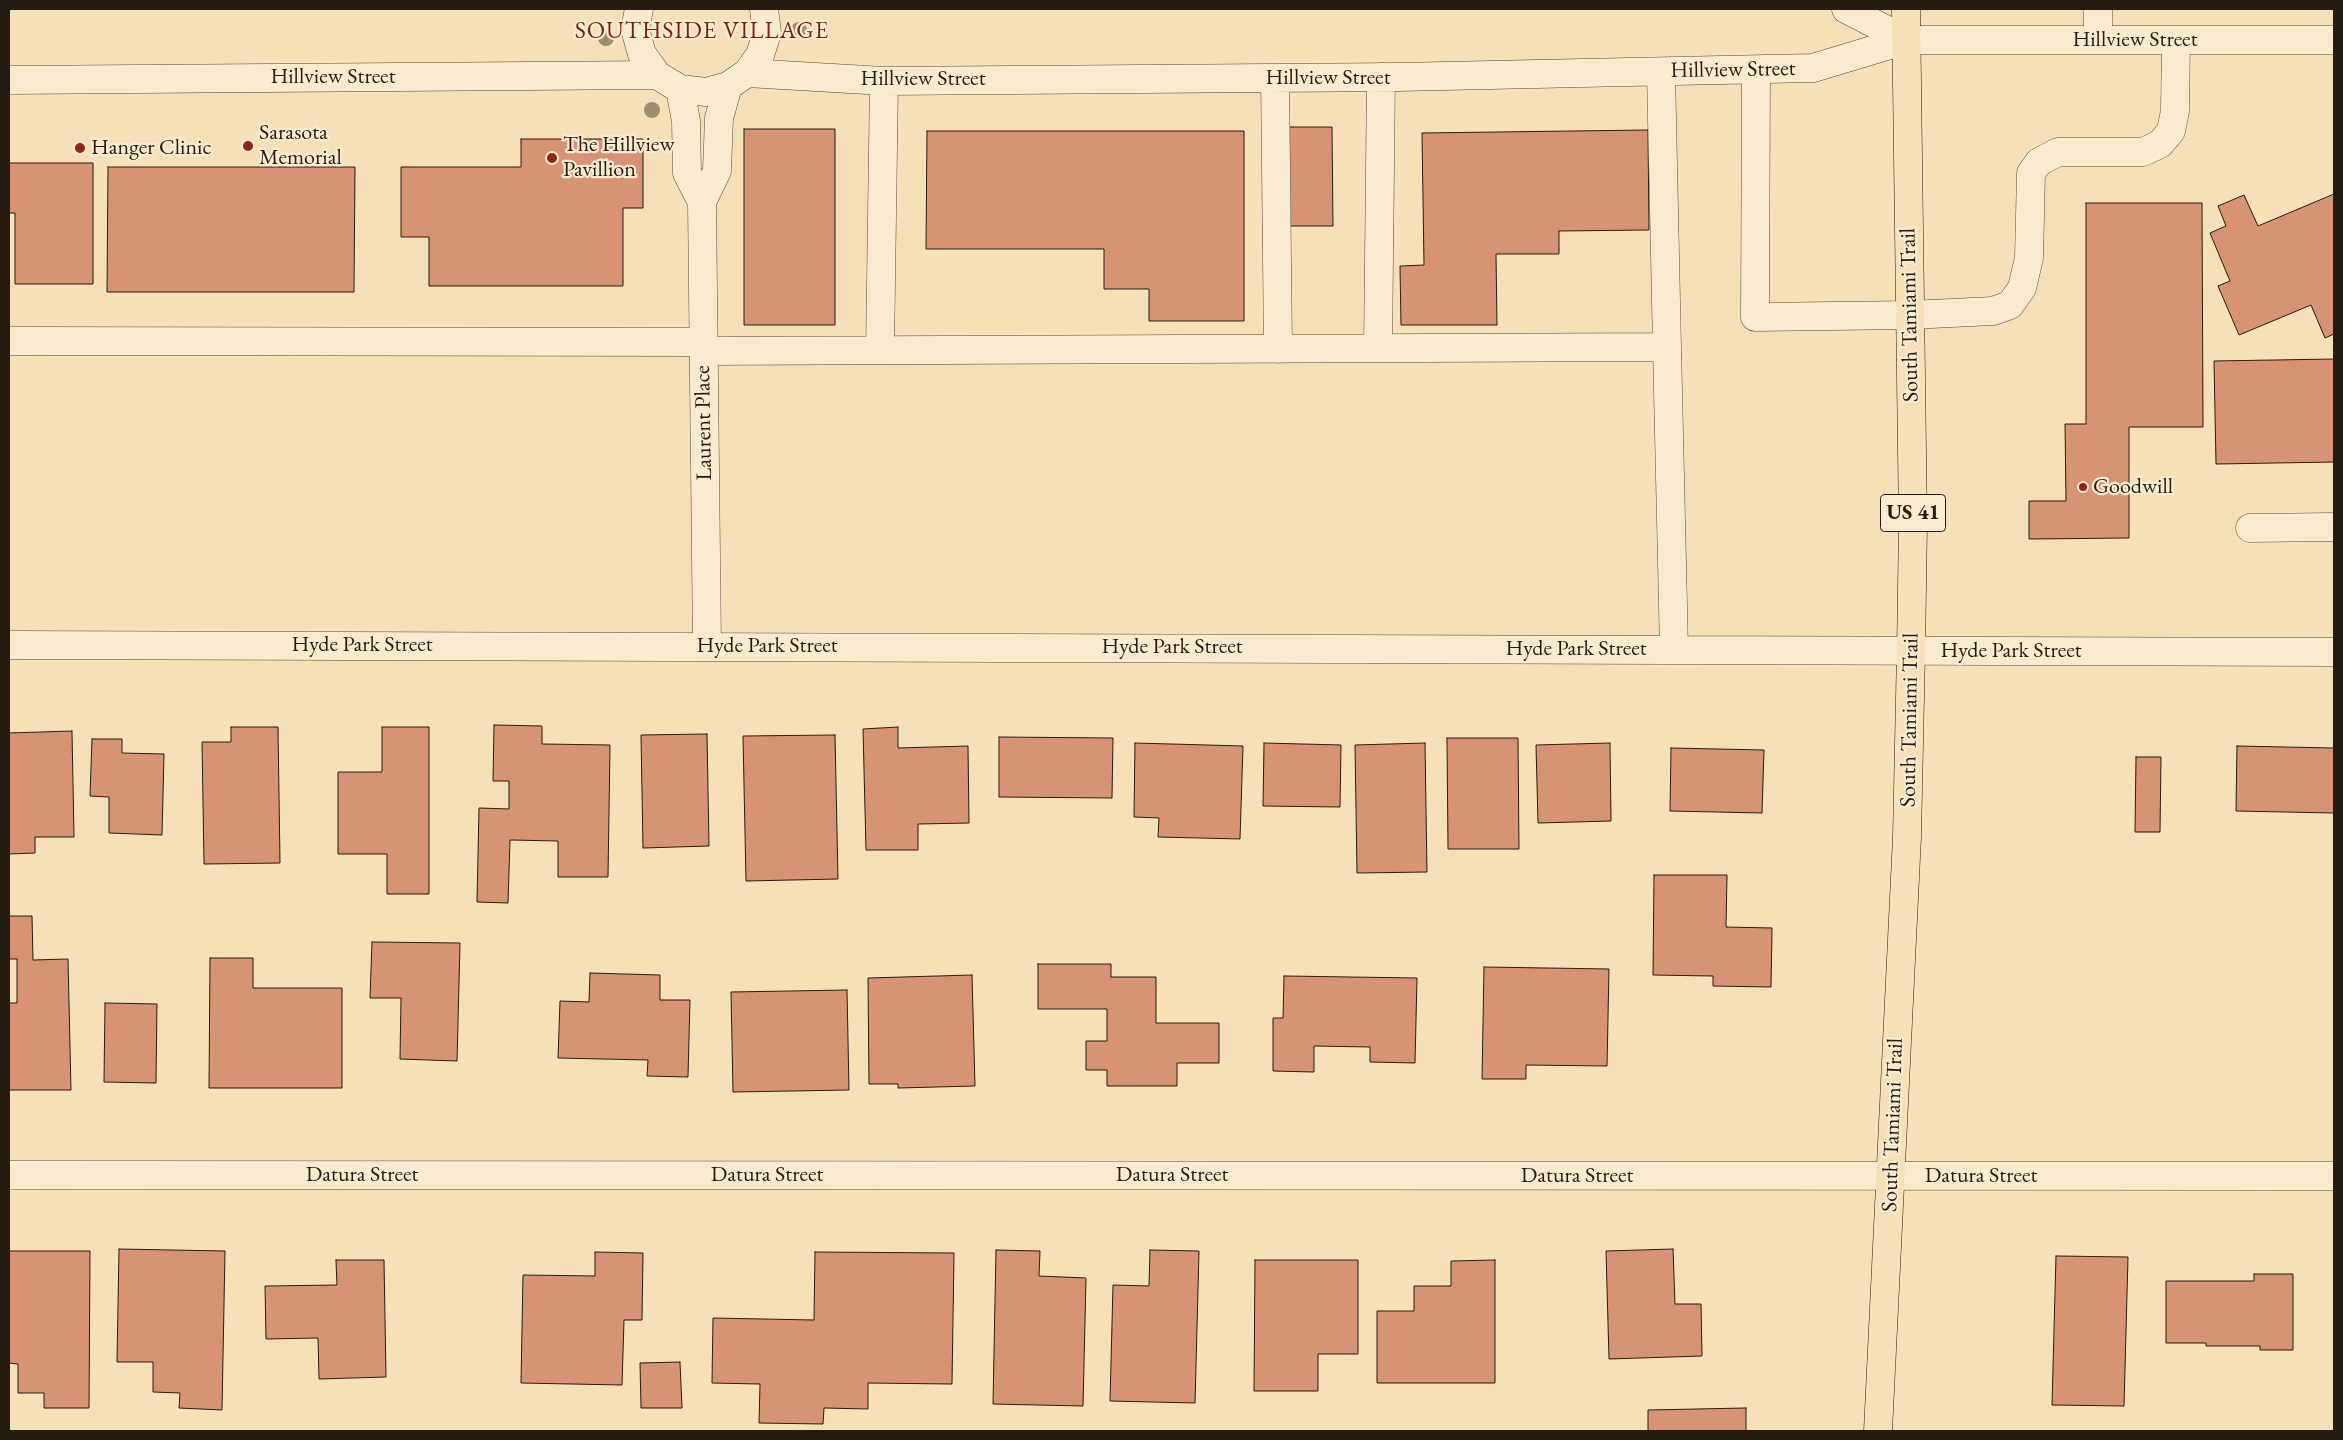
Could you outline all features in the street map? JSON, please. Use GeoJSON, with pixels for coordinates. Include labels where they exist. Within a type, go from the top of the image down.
{"type":"FeatureCollection","features":[{"type":"Feature","properties":{"kind":"main road","name":"South Tamiami Trail"},"geometry":{"type":"LineString","coordinates":[[1878,1431],[1907,836],[1912,651],[1913,524],[1906,9]]}},
{"type":"Feature","properties":{"kind":"street","name":"Laurent Place"},"geometry":{"type":"LineString","coordinates":[[639,9],[635,29],[642,54],[668,82],[686,122],[688,173],[702,202],[707,645]]}},
{"type":"Feature","properties":{"kind":"street","name":"Laurent Place"},"geometry":{"type":"LineString","coordinates":[[702,202],[717,171],[719,118],[737,80],[760,55],[767,33],[764,9]]}},
{"type":"Feature","properties":{"kind":"street","name":"Hillview Street"},"geometry":{"type":"LineString","coordinates":[[1846,9],[1906,40]]}},
{"type":"Feature","properties":{"kind":"street"},"geometry":{"type":"LineString","coordinates":[[2098,9],[2098,40]]}},
{"type":"Feature","properties":{"kind":"street","name":"Hillview Street"},"geometry":{"type":"LineString","coordinates":[[737,80],[884,81],[1381,77],[1756,70],[1814,68],[1906,40],[2334,40]]}},
{"type":"Feature","properties":{"kind":"street"},"geometry":{"type":"LineString","coordinates":[[1756,70],[1755,317],[1910,315],[1993,311],[2010,306],[2022,288],[2030,258],[2031,173],[2039,162],[2058,152],[2143,152],[2160,144],[2171,131],[2175,111],[2176,40]]}},
{"type":"Feature","properties":{"kind":"street"},"geometry":{"type":"LineString","coordinates":[[1661,72],[1674,650]]}},
{"type":"Feature","properties":{"kind":"street"},"geometry":{"type":"LineString","coordinates":[[1378,348],[1381,77]]}},
{"type":"Feature","properties":{"kind":"street"},"geometry":{"type":"LineString","coordinates":[[1274,78],[1278,349]]}},
{"type":"Feature","properties":{"kind":"street","name":"Hillview Street"},"geometry":{"type":"LineString","coordinates":[[9,80],[668,82]]}},
{"type":"Feature","properties":{"kind":"street"},"geometry":{"type":"LineString","coordinates":[[668,82],[706,92],[737,80]]}},
{"type":"Feature","properties":{"kind":"street"},"geometry":{"type":"LineString","coordinates":[[880,350],[884,81]]}},
{"type":"Feature","properties":{"kind":"street"},"geometry":{"type":"LineString","coordinates":[[9,341],[703,346],[880,350],[1667,347]]}},
{"type":"Feature","properties":{"kind":"street"},"geometry":{"type":"LineString","coordinates":[[2250,528],[2334,527]]}},
{"type":"Feature","properties":{"kind":"street","name":"Hyde Park Street"},"geometry":{"type":"LineString","coordinates":[[9,645],[707,645],[2334,652]]}},
{"type":"Feature","properties":{"kind":"street","name":"Datura Street"},"geometry":{"type":"LineString","coordinates":[[9,1175],[2334,1176]]}},
{"type":"Feature","properties":{"kind":"building"},"geometry":{"type":"Polygon","coordinates":[[[1287,127],[1332,127],[1333,226],[1288,226],[1287,127]]]}},
{"type":"Feature","properties":{"kind":"building"},"geometry":{"type":"Polygon","coordinates":[[[744,129],[835,129],[835,325],[744,325],[744,129]]]}},
{"type":"Feature","properties":{"kind":"building"},"geometry":{"type":"Polygon","coordinates":[[[1648,130],[1649,230],[1559,231],[1559,254],[1496,254],[1497,325],[1401,325],[1400,266],[1424,265],[1422,133],[1648,130]]]}},
{"type":"Feature","properties":{"kind":"building"},"geometry":{"type":"Polygon","coordinates":[[[927,131],[1244,131],[1244,321],[1149,321],[1149,289],[1104,289],[1104,249],[926,249],[927,131]]]}},
{"type":"Feature","properties":{"kind":"building"},"geometry":{"type":"Polygon","coordinates":[[[521,139],[643,139],[643,208],[623,208],[623,286],[429,286],[429,237],[401,237],[401,167],[521,167],[521,139]]]}},
{"type":"Feature","properties":{"kind":"building"},"geometry":{"type":"Polygon","coordinates":[[[9,163],[93,163],[93,284],[15,284],[15,213],[9,213],[9,163]]]}},
{"type":"Feature","properties":{"kind":"building"},"geometry":{"type":"Polygon","coordinates":[[[108,167],[355,167],[354,292],[107,292],[108,167]]]}},
{"type":"Feature","properties":{"kind":"building"},"geometry":{"type":"Polygon","coordinates":[[[2334,194],[2334,334],[2325,338],[2311,305],[2239,335],[2218,286],[2230,281],[2210,233],[2226,226],[2218,206],[2244,195],[2258,226],[2334,194]]]}},
{"type":"Feature","properties":{"kind":"building"},"geometry":{"type":"Polygon","coordinates":[[[2086,203],[2202,203],[2203,427],[2129,427],[2129,538],[2029,539],[2029,501],[2066,501],[2065,424],[2086,424],[2086,203]]]}},
{"type":"Feature","properties":{"kind":"building"},"geometry":{"type":"Polygon","coordinates":[[[2334,359],[2334,462],[2216,464],[2214,361],[2334,359]]]}},
{"type":"Feature","properties":{"kind":"building"},"geometry":{"type":"Polygon","coordinates":[[[494,725],[542,726],[542,744],[610,745],[608,877],[558,877],[558,841],[510,840],[508,903],[477,902],[479,808],[509,809],[509,781],[493,781],[494,725]]]}},
{"type":"Feature","properties":{"kind":"building"},"geometry":{"type":"Polygon","coordinates":[[[231,727],[278,727],[280,863],[204,864],[202,742],[231,742],[231,727]]]}},
{"type":"Feature","properties":{"kind":"building"},"geometry":{"type":"Polygon","coordinates":[[[382,727],[429,727],[429,894],[387,894],[387,854],[338,854],[338,772],[382,772],[382,727]]]}},
{"type":"Feature","properties":{"kind":"building"},"geometry":{"type":"Polygon","coordinates":[[[898,727],[898,748],[968,746],[969,823],[918,824],[918,850],[866,850],[863,729],[898,727]]]}},
{"type":"Feature","properties":{"kind":"building"},"geometry":{"type":"Polygon","coordinates":[[[72,731],[74,837],[35,837],[35,853],[9,854],[9,733],[72,731]]]}},
{"type":"Feature","properties":{"kind":"building"},"geometry":{"type":"Polygon","coordinates":[[[707,734],[709,846],[643,848],[641,735],[707,734]]]}},
{"type":"Feature","properties":{"kind":"building"},"geometry":{"type":"Polygon","coordinates":[[[835,735],[838,879],[746,881],[743,736],[835,735]]]}},
{"type":"Feature","properties":{"kind":"building"},"geometry":{"type":"Polygon","coordinates":[[[999,737],[1113,738],[1112,798],[999,797],[999,737]]]}},
{"type":"Feature","properties":{"kind":"building"},"geometry":{"type":"Polygon","coordinates":[[[1447,738],[1518,738],[1519,849],[1448,849],[1447,738]]]}},
{"type":"Feature","properties":{"kind":"building"},"geometry":{"type":"Polygon","coordinates":[[[92,739],[122,739],[122,753],[164,754],[162,835],[109,833],[109,797],[90,796],[92,739]]]}},
{"type":"Feature","properties":{"kind":"building"},"geometry":{"type":"Polygon","coordinates":[[[1135,743],[1243,746],[1240,839],[1158,837],[1159,818],[1134,817],[1135,743]]]}},
{"type":"Feature","properties":{"kind":"building"},"geometry":{"type":"Polygon","coordinates":[[[1264,743],[1341,745],[1340,807],[1263,806],[1264,743]]]}},
{"type":"Feature","properties":{"kind":"building"},"geometry":{"type":"Polygon","coordinates":[[[1425,743],[1427,872],[1357,873],[1355,745],[1425,743]]]}},
{"type":"Feature","properties":{"kind":"building"},"geometry":{"type":"Polygon","coordinates":[[[1610,743],[1611,821],[1538,823],[1536,745],[1610,743]]]}},
{"type":"Feature","properties":{"kind":"building"},"geometry":{"type":"Polygon","coordinates":[[[2237,746],[2334,748],[2334,813],[2236,811],[2237,746]]]}},
{"type":"Feature","properties":{"kind":"building"},"geometry":{"type":"Polygon","coordinates":[[[1671,748],[1764,750],[1762,813],[1670,811],[1671,748]]]}},
{"type":"Feature","properties":{"kind":"building"},"geometry":{"type":"Polygon","coordinates":[[[2136,757],[2161,757],[2160,832],[2135,832],[2136,757]]]}},
{"type":"Feature","properties":{"kind":"building"},"geometry":{"type":"Polygon","coordinates":[[[1654,875],[1727,875],[1726,927],[1772,928],[1771,987],[1713,986],[1713,976],[1653,975],[1654,875]]]}},
{"type":"Feature","properties":{"kind":"building"},"geometry":{"type":"Polygon","coordinates":[[[9,916],[32,916],[33,960],[68,959],[71,1090],[9,1090],[9,1003],[17,1003],[17,959],[9,959],[9,916]]]}},
{"type":"Feature","properties":{"kind":"building"},"geometry":{"type":"Polygon","coordinates":[[[372,942],[460,943],[457,1061],[400,1059],[401,998],[370,998],[372,942]]]}},
{"type":"Feature","properties":{"kind":"building"},"geometry":{"type":"Polygon","coordinates":[[[210,958],[253,958],[253,988],[342,988],[342,1088],[209,1088],[210,958]]]}},
{"type":"Feature","properties":{"kind":"building"},"geometry":{"type":"Polygon","coordinates":[[[1038,964],[1111,964],[1111,977],[1156,977],[1156,1023],[1219,1023],[1219,1063],[1177,1063],[1177,1086],[1107,1086],[1107,1070],[1086,1070],[1086,1041],[1107,1041],[1107,1009],[1038,1009],[1038,964]]]}},
{"type":"Feature","properties":{"kind":"building"},"geometry":{"type":"Polygon","coordinates":[[[1484,967],[1609,969],[1607,1066],[1526,1065],[1526,1079],[1482,1079],[1484,967]]]}},
{"type":"Feature","properties":{"kind":"building"},"geometry":{"type":"Polygon","coordinates":[[[590,973],[660,975],[660,1000],[690,1000],[688,1077],[647,1076],[648,1060],[558,1058],[560,1001],[589,1002],[590,973]]]}},
{"type":"Feature","properties":{"kind":"building"},"geometry":{"type":"Polygon","coordinates":[[[972,975],[975,1086],[898,1088],[898,1084],[869,1084],[868,978],[972,975]]]}},
{"type":"Feature","properties":{"kind":"building"},"geometry":{"type":"Polygon","coordinates":[[[1284,976],[1417,978],[1415,1063],[1370,1062],[1370,1047],[1314,1046],[1314,1072],[1273,1071],[1273,1018],[1283,1018],[1284,976]]]}},
{"type":"Feature","properties":{"kind":"building"},"geometry":{"type":"Polygon","coordinates":[[[847,990],[849,1090],[733,1092],[731,992],[847,990]]]}},
{"type":"Feature","properties":{"kind":"building"},"geometry":{"type":"Polygon","coordinates":[[[105,1003],[157,1004],[156,1083],[104,1082],[105,1003]]]}},
{"type":"Feature","properties":{"kind":"building"},"geometry":{"type":"Polygon","coordinates":[[[119,1249],[225,1251],[222,1410],[179,1408],[180,1393],[153,1392],[153,1362],[117,1362],[119,1249]]]}},
{"type":"Feature","properties":{"kind":"building"},"geometry":{"type":"Polygon","coordinates":[[[1673,1249],[1675,1304],[1701,1304],[1702,1356],[1609,1359],[1606,1251],[1673,1249]]]}},
{"type":"Feature","properties":{"kind":"building"},"geometry":{"type":"Polygon","coordinates":[[[996,1250],[1040,1251],[1039,1276],[1086,1278],[1083,1406],[993,1404],[996,1250]]]}},
{"type":"Feature","properties":{"kind":"building"},"geometry":{"type":"Polygon","coordinates":[[[1150,1250],[1199,1251],[1195,1403],[1110,1401],[1113,1285],[1149,1286],[1150,1250]]]}},
{"type":"Feature","properties":{"kind":"building"},"geometry":{"type":"Polygon","coordinates":[[[9,1251],[90,1251],[89,1408],[44,1408],[44,1393],[18,1393],[18,1364],[9,1363],[9,1251]]]}},
{"type":"Feature","properties":{"kind":"building"},"geometry":{"type":"Polygon","coordinates":[[[595,1252],[643,1253],[642,1320],[624,1320],[622,1385],[521,1383],[523,1275],[595,1276],[595,1252]]]}},
{"type":"Feature","properties":{"kind":"building"},"geometry":{"type":"Polygon","coordinates":[[[815,1252],[954,1253],[952,1384],[868,1383],[868,1409],[824,1408],[823,1424],[759,1423],[760,1384],[712,1383],[713,1318],[814,1320],[815,1252]]]}},
{"type":"Feature","properties":{"kind":"building"},"geometry":{"type":"Polygon","coordinates":[[[2056,1256],[2128,1257],[2124,1406],[2052,1405],[2056,1256]]]}},
{"type":"Feature","properties":{"kind":"building"},"geometry":{"type":"Polygon","coordinates":[[[336,1260],[384,1260],[386,1377],[319,1379],[318,1338],[266,1339],[265,1286],[337,1285],[336,1260]]]}},
{"type":"Feature","properties":{"kind":"building"},"geometry":{"type":"Polygon","coordinates":[[[1255,1260],[1358,1260],[1358,1354],[1318,1354],[1318,1391],[1254,1391],[1255,1260]]]}},
{"type":"Feature","properties":{"kind":"building"},"geometry":{"type":"Polygon","coordinates":[[[1495,1260],[1495,1383],[1377,1383],[1377,1311],[1414,1311],[1414,1286],[1451,1286],[1451,1261],[1495,1260]]]}},
{"type":"Feature","properties":{"kind":"building"},"geometry":{"type":"Polygon","coordinates":[[[2254,1274],[2293,1274],[2293,1350],[2260,1350],[2260,1346],[2206,1346],[2206,1343],[2166,1343],[2166,1281],[2254,1281],[2254,1274]]]}},
{"type":"Feature","properties":{"kind":"building"},"geometry":{"type":"Polygon","coordinates":[[[680,1362],[682,1408],[641,1408],[640,1363],[680,1362]]]}},
{"type":"Feature","properties":{"kind":"building"},"geometry":{"type":"Polygon","coordinates":[[[1746,1408],[1746,1431],[1648,1431],[1648,1410],[1746,1408]]]}},
{"type":"Feature","properties":{"kind":"place","name":"Sarasota Memorial"},"geometry":{"type":"Point","coordinates":[248,146]}},
{"type":"Feature","properties":{"kind":"place","name":"Hanger Clinic"},"geometry":{"type":"Point","coordinates":[80,148]}},
{"type":"Feature","properties":{"kind":"place","name":"The Hillview Pavillion"},"geometry":{"type":"Point","coordinates":[552,158]}},
{"type":"Feature","properties":{"kind":"place","name":"Goodwill"},"geometry":{"type":"Point","coordinates":[2083,487]}},
{"type":"Feature","properties":{"kind":"district","name":"SOUTHSIDE VILLAGE"},"geometry":{"type":"Point","coordinates":[702,31]}}]}
